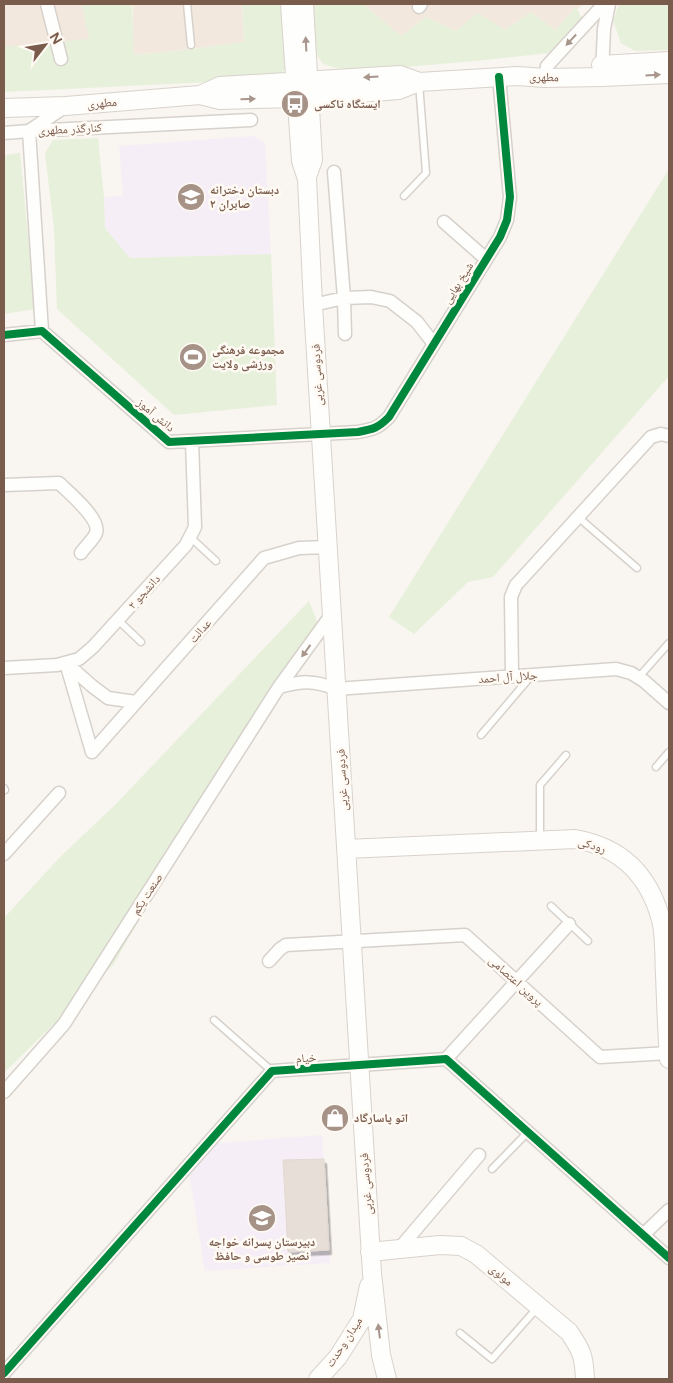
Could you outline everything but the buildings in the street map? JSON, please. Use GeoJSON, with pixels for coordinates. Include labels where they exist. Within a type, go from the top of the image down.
{"type":"FeatureCollection","features":[{"type":"Feature","properties":{"kind":"main road","name":"فردوسی غربی"},"geometry":{"type":"LineString","coordinates":[[290,4],[302,89]]}},
{"type":"Feature","properties":{"kind":"main road","name":"فردوسی غربی"},"geometry":{"type":"LineString","coordinates":[[304,4],[301,161],[307,179],[370,1252],[381,1355],[387,1379]]}},
{"type":"Feature","properties":{"kind":"main road"},"geometry":{"type":"LineString","coordinates":[[602,71],[669,60]]}},
{"type":"Feature","properties":{"kind":"main road","name":"مطهری"},"geometry":{"type":"LineString","coordinates":[[4,108],[66,106],[200,95],[220,100],[302,89],[399,90],[419,82],[518,76],[546,72],[602,71],[669,74]]}},
{"type":"Feature","properties":{"kind":"main road","name":"رودکی"},"geometry":{"type":"LineString","coordinates":[[346,849],[574,839],[592,842],[609,849],[635,869],[643,879],[654,900],[662,922],[669,1059]]}},
{"type":"Feature","properties":{"kind":"main road","name":"مولوی"},"geometry":{"type":"LineString","coordinates":[[370,1252],[440,1245],[461,1246],[476,1254],[569,1332],[578,1345],[584,1359],[585,1379]]}},
{"type":"Feature","properties":{"kind":"main road","name":"میدان وحدت"},"geometry":{"type":"LineString","coordinates":[[318,1379],[338,1357],[362,1319],[372,1274]]}},
{"type":"Feature","properties":{"kind":"street"},"geometry":{"type":"LineString","coordinates":[[47,4],[61,59]]}},
{"type":"Feature","properties":{"kind":"street"},"geometry":{"type":"LineString","coordinates":[[602,71],[604,29],[609,4]]}},
{"type":"Feature","properties":{"kind":"street"},"geometry":{"type":"LineString","coordinates":[[546,72],[597,6]]}},
{"type":"Feature","properties":{"kind":"street","name":"شیخ بهایی"},"geometry":{"type":"LineString","coordinates":[[321,434],[370,430],[380,426],[390,417],[500,237],[507,220],[510,197],[499,77]]}},
{"type":"Feature","properties":{"kind":"street"},"geometry":{"type":"LineString","coordinates":[[4,133],[29,131],[66,106]]}},
{"type":"Feature","properties":{"kind":"street","name":"کنارگذر مطهری"},"geometry":{"type":"LineString","coordinates":[[42,331],[29,131],[251,120]]}},
{"type":"Feature","properties":{"kind":"street"},"geometry":{"type":"LineString","coordinates":[[334,172],[345,334]]}},
{"type":"Feature","properties":{"kind":"street"},"geometry":{"type":"LineString","coordinates":[[444,222],[486,259]]}},
{"type":"Feature","properties":{"kind":"street"},"geometry":{"type":"LineString","coordinates":[[313,305],[344,298],[371,297],[390,301],[417,322],[434,344]]}},
{"type":"Feature","properties":{"kind":"street"},"geometry":{"type":"LineString","coordinates":[[4,335],[42,331]]}},
{"type":"Feature","properties":{"kind":"street","name":"دانش آموز"},"geometry":{"type":"LineString","coordinates":[[42,331],[169,442],[321,434]]}},
{"type":"Feature","properties":{"kind":"street"},"geometry":{"type":"LineString","coordinates":[[512,676],[511,597],[516,585],[650,437],[667,434]]}},
{"type":"Feature","properties":{"kind":"street","name":"دانشجو ۲"},"geometry":{"type":"LineString","coordinates":[[4,668],[57,665],[79,659],[93,647],[186,545],[195,527],[192,441]]}},
{"type":"Feature","properties":{"kind":"street"},"geometry":{"type":"LineString","coordinates":[[4,485],[59,483],[92,516],[96,524],[96,534],[81,553]]}},
{"type":"Feature","properties":{"kind":"street","name":"عدالت"},"geometry":{"type":"LineString","coordinates":[[66,662],[92,752],[264,558],[299,548],[328,547]]}},
{"type":"Feature","properties":{"kind":"street","name":"صنعت یکم"},"geometry":{"type":"LineString","coordinates":[[4,1092],[64,1024],[279,687],[332,614]]}},
{"type":"Feature","properties":{"kind":"street"},"geometry":{"type":"LineString","coordinates":[[66,662],[108,698],[136,702]]}},
{"type":"Feature","properties":{"kind":"street","name":"جلال آل احمد"},"geometry":{"type":"LineString","coordinates":[[336,689],[616,669],[631,673],[644,681],[669,703]]}},
{"type":"Feature","properties":{"kind":"street"},"geometry":{"type":"LineString","coordinates":[[279,687],[299,682],[321,683],[336,689]]}},
{"type":"Feature","properties":{"kind":"street"},"geometry":{"type":"LineString","coordinates":[[4,854],[59,793]]}},
{"type":"Feature","properties":{"kind":"street"},"geometry":{"type":"LineString","coordinates":[[569,924],[446,1059],[669,1258]]}},
{"type":"Feature","properties":{"kind":"street","name":"پروین اعتصامی"},"geometry":{"type":"LineString","coordinates":[[269,961],[280,949],[286,946],[465,935],[600,1057],[669,1053]]}},
{"type":"Feature","properties":{"kind":"street","name":"خیام"},"geometry":{"type":"LineString","coordinates":[[272,1071],[446,1059]]}},
{"type":"Feature","properties":{"kind":"street"},"geometry":{"type":"LineString","coordinates":[[4,1373],[272,1071]]}},
{"type":"Feature","properties":{"kind":"street"},"geometry":{"type":"LineString","coordinates":[[399,1249],[479,1155]]}},
{"type":"Feature","properties":{"kind":"street"},"geometry":{"type":"LineString","coordinates":[[643,1234],[669,1210]]}},
{"type":"Feature","properties":{"kind":"lane"},"geometry":{"type":"LineString","coordinates":[[187,4],[191,45]]}},
{"type":"Feature","properties":{"kind":"lane"},"geometry":{"type":"LineString","coordinates":[[404,196],[426,173],[419,82]]}},
{"type":"Feature","properties":{"kind":"lane"},"geometry":{"type":"LineString","coordinates":[[578,517],[637,568]]}},
{"type":"Feature","properties":{"kind":"lane"},"geometry":{"type":"LineString","coordinates":[[190,537],[216,561]]}},
{"type":"Feature","properties":{"kind":"lane"},"geometry":{"type":"LineString","coordinates":[[118,620],[142,642]]}},
{"type":"Feature","properties":{"kind":"lane"},"geometry":{"type":"LineString","coordinates":[[638,678],[669,643]]}},
{"type":"Feature","properties":{"kind":"lane"},"geometry":{"type":"LineString","coordinates":[[481,735],[532,675]]}},
{"type":"Feature","properties":{"kind":"lane"},"geometry":{"type":"LineString","coordinates":[[656,767],[669,752]]}},
{"type":"Feature","properties":{"kind":"lane"},"geometry":{"type":"LineString","coordinates":[[540,840],[540,786],[566,755]]}},
{"type":"Feature","properties":{"kind":"lane"},"geometry":{"type":"LineString","coordinates":[[551,906],[588,941]]}},
{"type":"Feature","properties":{"kind":"lane"},"geometry":{"type":"LineString","coordinates":[[214,1020],[272,1071]]}},
{"type":"Feature","properties":{"kind":"lane"},"geometry":{"type":"LineString","coordinates":[[492,1169],[528,1132]]}},
{"type":"Feature","properties":{"kind":"lane"},"geometry":{"type":"LineString","coordinates":[[460,1333],[492,1359],[539,1306]]}},
{"type":"Feature","properties":{"kind":"shaded area"},"geometry":{"type":"Polygon","coordinates":[[[4,4],[110,4],[117,51],[4,61],[4,4]]]}},
{"type":"Feature","properties":{"kind":"shaded area"},"geometry":{"type":"Polygon","coordinates":[[[133,4],[242,4],[244,42],[133,55],[133,4]]]}},
{"type":"Feature","properties":{"kind":"shaded area"},"geometry":{"type":"Polygon","coordinates":[[[363,4],[583,4],[555,30],[531,12],[505,30],[456,31],[426,17],[401,36],[363,4]]]}},
{"type":"Feature","properties":{"kind":"shaded area","name":"دبستان دخترانه صابران ۲"},"geometry":{"type":"Polygon","coordinates":[[[253,136],[265,143],[271,254],[130,258],[105,228],[104,197],[123,196],[119,146],[253,136]]]}},
{"type":"Feature","properties":{"kind":"shaded area","name":"دبیرستان پسرانه خواجه نصیر طوسی و حافظ"},"geometry":{"type":"Polygon","coordinates":[[[322,1135],[330,1263],[205,1271],[189,1173],[219,1143],[322,1135]]]}},
{"type":"Feature","properties":{"kind":"green space"},"geometry":{"type":"Polygon","coordinates":[[[82,4],[132,4],[134,55],[244,42],[242,4],[281,4],[285,70],[272,79],[4,92],[4,47],[89,39],[82,4]]]}},
{"type":"Feature","properties":{"kind":"green space"},"geometry":{"type":"Polygon","coordinates":[[[312,4],[363,4],[401,36],[426,17],[456,31],[478,13],[505,30],[531,12],[555,30],[576,7],[582,18],[549,53],[370,70],[336,68],[323,64],[314,51],[312,4]]]}},
{"type":"Feature","properties":{"kind":"green space"},"geometry":{"type":"Polygon","coordinates":[[[619,4],[669,4],[669,50],[635,51],[621,43],[613,21],[619,4]]]}},
{"type":"Feature","properties":{"kind":"green space","name":"مجموعه فرهنگی ورزشی ولایت"},"geometry":{"type":"Polygon","coordinates":[[[98,138],[105,228],[130,258],[271,254],[277,405],[174,415],[57,309],[54,229],[45,153],[53,140],[98,138]]]}},
{"type":"Feature","properties":{"kind":"green space"},"geometry":{"type":"Polygon","coordinates":[[[20,153],[35,309],[4,314],[4,155],[20,153]]]}},
{"type":"Feature","properties":{"kind":"green space"},"geometry":{"type":"Polygon","coordinates":[[[669,169],[669,376],[493,577],[468,582],[414,634],[389,617],[669,169]]]}},
{"type":"Feature","properties":{"kind":"green space"},"geometry":{"type":"Polygon","coordinates":[[[309,601],[319,627],[192,830],[113,965],[4,1073],[4,918],[60,857],[114,806],[309,601]]]}},
{"type":"Feature","properties":{"kind":"cycle path"},"geometry":{"type":"LineString","coordinates":[[4,335],[42,331],[169,442],[358,432],[382,424],[389,417],[500,237],[507,220],[510,197],[499,77]]}},
{"type":"Feature","properties":{"kind":"cycle path"},"geometry":{"type":"LineString","coordinates":[[4,1373],[272,1071],[446,1059],[669,1258]]}},
{"type":"Feature","properties":{"kind":"place","name":"ایستگاه تاکسی"},"geometry":{"type":"Point","coordinates":[295,104]}},
{"type":"Feature","properties":{"kind":"place","name":"دبستان دخترانه صابران ۲"},"geometry":{"type":"Point","coordinates":[191,197]}},
{"type":"Feature","properties":{"kind":"place","name":"مجموعه فرهنگی ورزشی ولایت"},"geometry":{"type":"Point","coordinates":[193,357]}},
{"type":"Feature","properties":{"kind":"place","name":"اتو پاسارگاد"},"geometry":{"type":"Point","coordinates":[335,1118]}},
{"type":"Feature","properties":{"kind":"place","name":"دبیرستان پسرانه خواجه نصیر طوسی و حافظ"},"geometry":{"type":"Point","coordinates":[262,1218]}}]}
